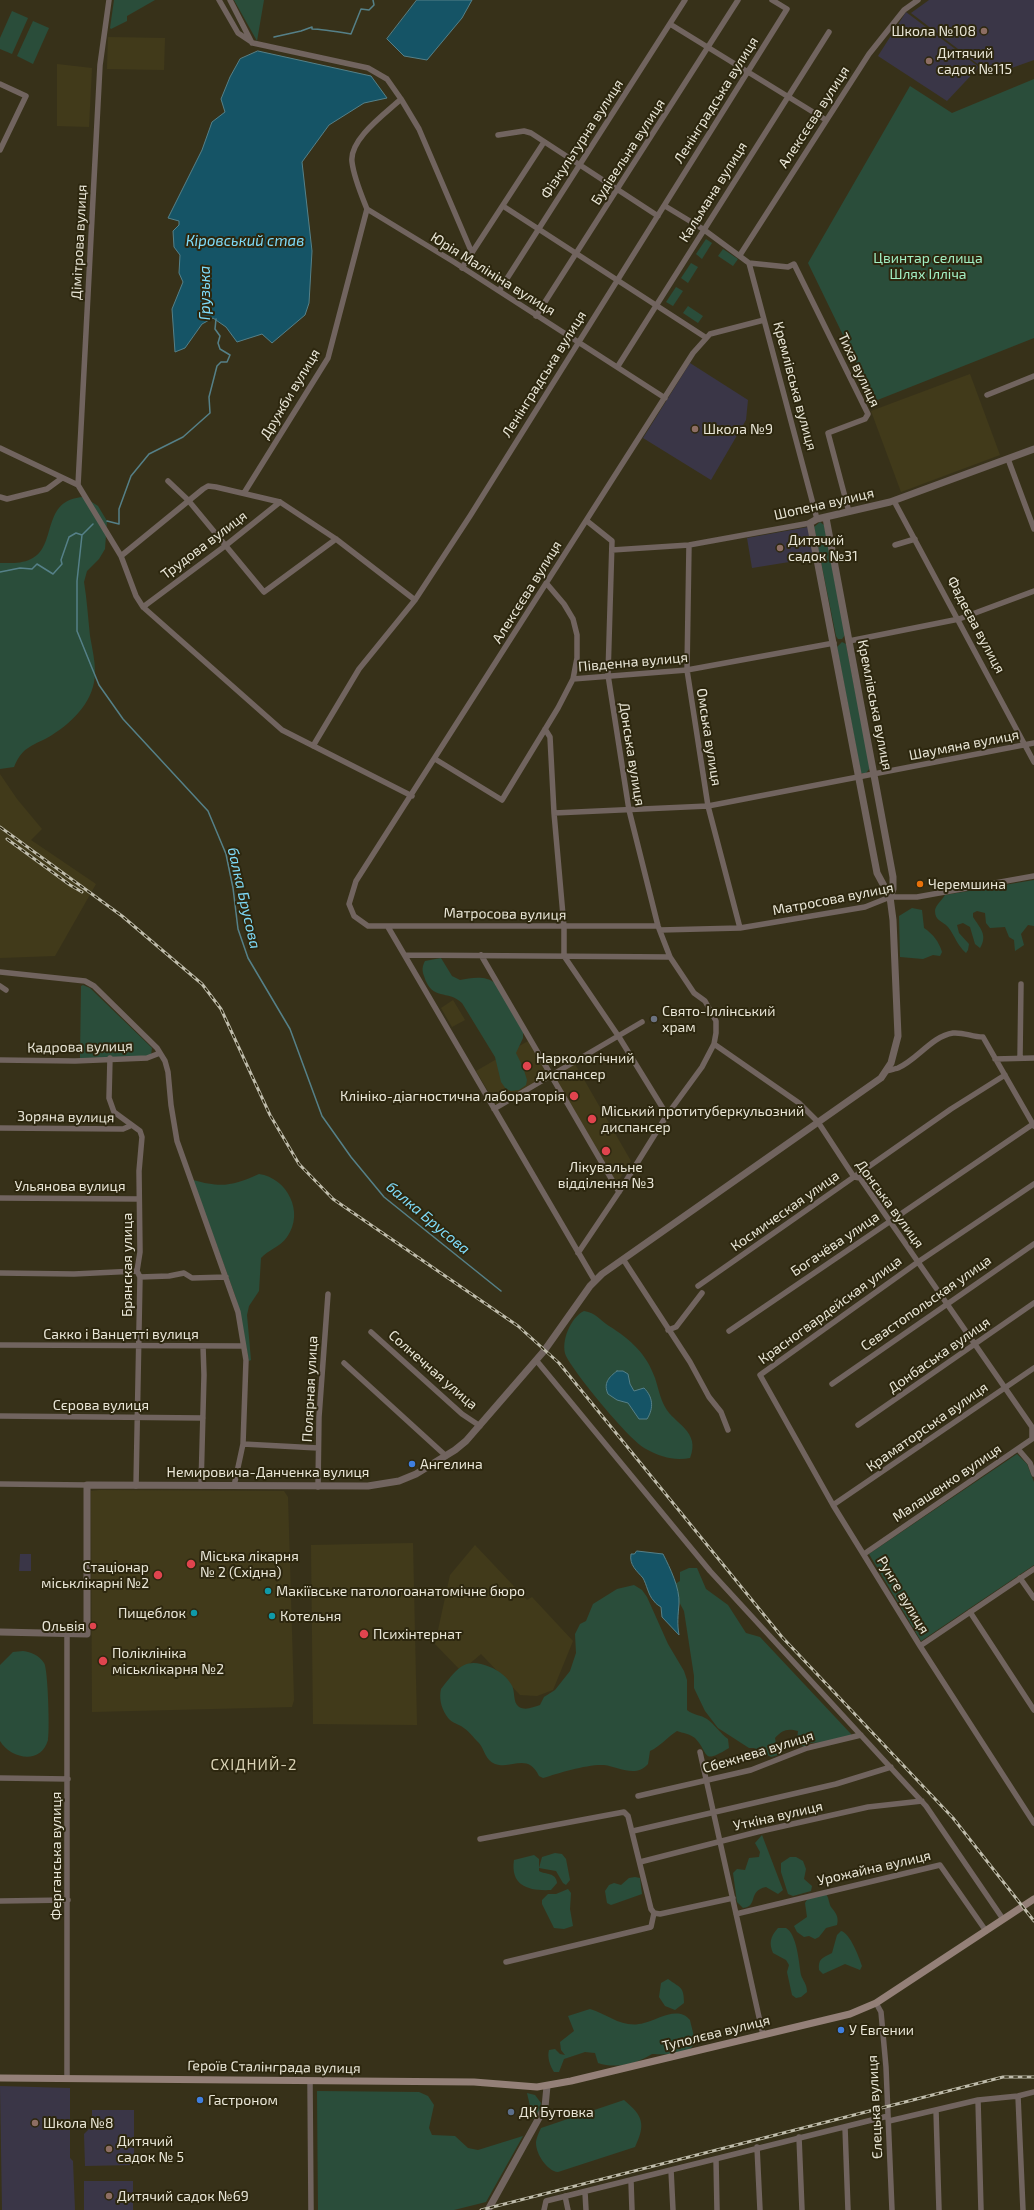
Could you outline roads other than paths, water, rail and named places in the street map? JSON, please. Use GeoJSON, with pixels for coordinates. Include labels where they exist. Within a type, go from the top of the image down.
{"type":"FeatureCollection","features":[{"type":"Feature","properties":{"kind":"main road","name":"Туполєва вулиця"},"geometry":{"type":"LineString","coordinates":[[547,2086],[850,2014],[876,2003],[1034,1899]]}},
{"type":"Feature","properties":{"kind":"main road","name":"Героїв Сталінграда вулиця"},"geometry":{"type":"LineString","coordinates":[[0,2078],[474,2082],[547,2086]]}},
{"type":"Feature","properties":{"kind":"street","name":"Дімітрова вулиця"},"geometry":{"type":"LineString","coordinates":[[78,485],[100,65],[109,0]]}},
{"type":"Feature","properties":{"kind":"street"},"geometry":{"type":"LineString","coordinates":[[219,0],[238,33],[252,43],[368,68],[387,79],[402,99],[419,129],[472,253]]}},
{"type":"Feature","properties":{"kind":"street"},"geometry":{"type":"LineString","coordinates":[[230,0],[252,43]]}},
{"type":"Feature","properties":{"kind":"street","name":"Фiзкультурна вулиця"},"geometry":{"type":"LineString","coordinates":[[499,291],[685,0]]}},
{"type":"Feature","properties":{"kind":"street","name":"Будівельна вулиця"},"geometry":{"type":"LineString","coordinates":[[536,316],[709,48],[738,0]]}},
{"type":"Feature","properties":{"kind":"street","name":"Ленінградська вулиця"},"geometry":{"type":"LineString","coordinates":[[313,746],[360,669],[415,600],[577,342],[665,206],[787,9],[772,0]]}},
{"type":"Feature","properties":{"kind":"street"},"geometry":{"type":"LineString","coordinates":[[906,0],[909,6]]}},
{"type":"Feature","properties":{"kind":"street","name":"Алексєєва вулиця"},"geometry":{"type":"LineString","coordinates":[[740,255],[869,54],[909,6],[918,0]]}},
{"type":"Feature","properties":{"kind":"street"},"geometry":{"type":"LineString","coordinates":[[670,24],[826,120]]}},
{"type":"Feature","properties":{"kind":"street","name":"Кальмана вулиця"},"geometry":{"type":"LineString","coordinates":[[618,366],[703,229],[829,32]]}},
{"type":"Feature","properties":{"kind":"street"},"geometry":{"type":"LineString","coordinates":[[0,84],[26,96],[0,150]]}},
{"type":"Feature","properties":{"kind":"street"},"geometry":{"type":"LineString","coordinates":[[367,210],[351,161],[353,150],[358,140],[402,99]]}},
{"type":"Feature","properties":{"kind":"street"},"geometry":{"type":"LineString","coordinates":[[498,135],[524,131],[544,142],[658,216]]}},
{"type":"Feature","properties":{"kind":"street"},"geometry":{"type":"LineString","coordinates":[[462,268],[544,142]]}},
{"type":"Feature","properties":{"kind":"street"},"geometry":{"type":"LineString","coordinates":[[502,206],[705,337],[716,332],[764,320]]}},
{"type":"Feature","properties":{"kind":"street"},"geometry":{"type":"LineString","coordinates":[[665,206],[703,229],[748,262]]}},
{"type":"Feature","properties":{"kind":"street","name":"Юрія Малініна вулиця"},"geometry":{"type":"LineString","coordinates":[[367,210],[499,291],[666,398]]}},
{"type":"Feature","properties":{"kind":"street","name":"Дружби вулиця"},"geometry":{"type":"LineString","coordinates":[[244,493],[328,358],[367,210]]}},
{"type":"Feature","properties":{"kind":"street","name":"Тиха вулиця"},"geometry":{"type":"LineString","coordinates":[[748,262],[788,266],[794,264],[868,414],[865,419],[828,433],[849,512]]}},
{"type":"Feature","properties":{"kind":"street","name":"Кремлівська вулиця"},"geometry":{"type":"LineString","coordinates":[[748,262],[817,519]]}},
{"type":"Feature","properties":{"kind":"street","name":"Алексєєва вулиця"},"geometry":{"type":"LineString","coordinates":[[354,916],[349,904],[356,881],[412,796],[705,337]]}},
{"type":"Feature","properties":{"kind":"street"},"geometry":{"type":"LineString","coordinates":[[987,395],[1034,376]]}},
{"type":"Feature","properties":{"kind":"street"},"geometry":{"type":"LineString","coordinates":[[0,448],[78,485],[121,556],[133,589],[143,607],[282,730],[412,796]]}},
{"type":"Feature","properties":{"kind":"street","name":"Шопена вулиця"},"geometry":{"type":"LineString","coordinates":[[612,550],[689,545],[810,523],[817,519],[894,501],[1034,449]]}},
{"type":"Feature","properties":{"kind":"street"},"geometry":{"type":"LineString","coordinates":[[1008,459],[1034,529]]}},
{"type":"Feature","properties":{"kind":"street"},"geometry":{"type":"LineString","coordinates":[[0,497],[7,499],[46,489],[62,478]]}},
{"type":"Feature","properties":{"kind":"street"},"geometry":{"type":"LineString","coordinates":[[168,480],[188,500],[264,592],[336,539]]}},
{"type":"Feature","properties":{"kind":"street"},"geometry":{"type":"LineString","coordinates":[[121,556],[188,500],[208,486],[216,487],[280,502],[336,539],[415,600]]}},
{"type":"Feature","properties":{"kind":"street","name":"Фадеєва вулиця"},"geometry":{"type":"LineString","coordinates":[[894,501],[959,619],[1034,762]]}},
{"type":"Feature","properties":{"kind":"street","name":"Трудова вулиця"},"geometry":{"type":"LineString","coordinates":[[143,607],[225,546],[280,502]]}},
{"type":"Feature","properties":{"kind":"street","name":"Кремлівська вулиця"},"geometry":{"type":"LineString","coordinates":[[826,518],[875,774],[894,883],[890,897]]}},
{"type":"Feature","properties":{"kind":"street"},"geometry":{"type":"LineString","coordinates":[[587,521],[612,541],[612,550]]}},
{"type":"Feature","properties":{"kind":"street","name":"Кремлівська вулиця"},"geometry":{"type":"LineString","coordinates":[[810,523],[877,873],[890,897],[893,920],[898,1036],[891,1063],[882,1078]]}},
{"type":"Feature","properties":{"kind":"street"},"geometry":{"type":"LineString","coordinates":[[895,545],[915,539]]}},
{"type":"Feature","properties":{"kind":"street","name":"Омська вулиця"},"geometry":{"type":"LineString","coordinates":[[689,545],[687,670],[708,806],[740,928]]}},
{"type":"Feature","properties":{"kind":"street","name":"Донська вулиця"},"geometry":{"type":"LineString","coordinates":[[612,550],[608,675],[629,810],[659,928],[670,957],[694,993],[705,1001],[716,1021],[714,1044],[799,1103],[818,1122],[854,1177],[860,1178],[1032,1427]]}},
{"type":"Feature","properties":{"kind":"street"},"geometry":{"type":"LineString","coordinates":[[547,584],[564,604],[573,619],[577,635],[577,658],[573,679]]}},
{"type":"Feature","properties":{"kind":"street"},"geometry":{"type":"LineString","coordinates":[[849,640],[959,619],[1034,591]]}},
{"type":"Feature","properties":{"kind":"street","name":"Південна вулиця"},"geometry":{"type":"LineString","coordinates":[[435,758],[502,800],[573,679],[608,675],[687,670],[834,644]]}},
{"type":"Feature","properties":{"kind":"street"},"geometry":{"type":"LineString","coordinates":[[545,729],[550,737],[554,814],[564,927],[564,956],[619,1037],[667,1115]]}},
{"type":"Feature","properties":{"kind":"street","name":"Шаумяна вулиця"},"geometry":{"type":"LineString","coordinates":[[859,777],[1026,746],[1034,743]]}},
{"type":"Feature","properties":{"kind":"street"},"geometry":{"type":"LineString","coordinates":[[554,814],[708,806],[859,777]]}},
{"type":"Feature","properties":{"kind":"street","name":"Матросова вулиця"},"geometry":{"type":"LineString","coordinates":[[354,916],[368,926],[388,927],[462,925],[740,928],[865,907],[890,897],[917,897],[1034,876]]}},
{"type":"Feature","properties":{"kind":"street"},"geometry":{"type":"LineString","coordinates":[[388,927],[595,1281]]}},
{"type":"Feature","properties":{"kind":"street"},"geometry":{"type":"LineString","coordinates":[[405,955],[670,957]]}},
{"type":"Feature","properties":{"kind":"street"},"geometry":{"type":"LineString","coordinates":[[481,955],[619,1192]]}},
{"type":"Feature","properties":{"kind":"street"},"geometry":{"type":"LineString","coordinates":[[0,972],[85,981],[94,986],[160,1053],[165,1061],[168,1072],[171,1105],[177,1140],[238,1312],[246,1360],[243,1444],[234,1486]]}},
{"type":"Feature","properties":{"kind":"street"},"geometry":{"type":"LineString","coordinates":[[1020,1058],[1021,984]]}},
{"type":"Feature","properties":{"kind":"street"},"geometry":{"type":"LineString","coordinates":[[0,986],[6,990]]}},
{"type":"Feature","properties":{"kind":"street"},"geometry":{"type":"LineString","coordinates":[[494,1109],[619,1037],[642,1022]]}},
{"type":"Feature","properties":{"kind":"street"},"geometry":{"type":"LineString","coordinates":[[886,1071],[898,1068],[941,1038],[951,1033],[966,1033],[975,1037],[983,1037],[1033,1125]]}},
{"type":"Feature","properties":{"kind":"street"},"geometry":{"type":"LineString","coordinates":[[578,1253],[619,1192],[667,1115],[702,1067],[714,1044]]}},
{"type":"Feature","properties":{"kind":"street","name":"Кадрова вулиця"},"geometry":{"type":"LineString","coordinates":[[0,1060],[75,1061],[110,1058],[147,1058],[160,1053]]}},
{"type":"Feature","properties":{"kind":"street","name":"Брянская улица"},"geometry":{"type":"LineString","coordinates":[[110,1058],[109,1098],[114,1112],[130,1126],[140,1132],[142,1137],[139,1199],[140,1252],[137,1271],[140,1277],[136,1486]]}},
{"type":"Feature","properties":{"kind":"street"},"geometry":{"type":"LineString","coordinates":[[995,1059],[1034,1058]]}},
{"type":"Feature","properties":{"kind":"street","name":"Космическая улица"},"geometry":{"type":"LineString","coordinates":[[698,1286],[951,1109],[1005,1075]]}},
{"type":"Feature","properties":{"kind":"street","name":"Немировича-Данченка вулиця"},"geometry":{"type":"LineString","coordinates":[[0,1484],[318,1487],[368,1486],[399,1481],[455,1450],[480,1426],[536,1360],[595,1281],[622,1259],[882,1078]]}},
{"type":"Feature","properties":{"kind":"street","name":"Богачёва улица"},"geometry":{"type":"LineString","coordinates":[[729,1330],[1033,1125]]}},
{"type":"Feature","properties":{"kind":"street","name":"Зоряна вулиця"},"geometry":{"type":"LineString","coordinates":[[0,1128],[123,1129],[130,1126]]}},
{"type":"Feature","properties":{"kind":"street","name":"Красногвардейская улица"},"geometry":{"type":"LineString","coordinates":[[760,1375],[918,1262],[1034,1184]]}},
{"type":"Feature","properties":{"kind":"street","name":"Ульянова вулиця"},"geometry":{"type":"LineString","coordinates":[[0,1198],[139,1199]]}},
{"type":"Feature","properties":{"kind":"street","name":"Севастопольская улица"},"geometry":{"type":"LineString","coordinates":[[832,1384],[1034,1244]]}},
{"type":"Feature","properties":{"kind":"street"},"geometry":{"type":"LineString","coordinates":[[622,1259],[690,1362],[709,1397],[721,1412],[728,1430]]}},
{"type":"Feature","properties":{"kind":"street"},"geometry":{"type":"LineString","coordinates":[[0,1273],[74,1274],[137,1271]]}},
{"type":"Feature","properties":{"kind":"street"},"geometry":{"type":"LineString","coordinates":[[140,1277],[169,1276],[184,1273],[192,1278],[226,1277]]}},
{"type":"Feature","properties":{"kind":"street"},"geometry":{"type":"LineString","coordinates":[[668,1330],[676,1327],[702,1293]]}},
{"type":"Feature","properties":{"kind":"street","name":"Полярная улица"},"geometry":{"type":"LineString","coordinates":[[318,1487],[318,1448],[328,1294]]}},
{"type":"Feature","properties":{"kind":"street","name":"Донбаська вулиця"},"geometry":{"type":"LineString","coordinates":[[858,1425],[1034,1303]]}},
{"type":"Feature","properties":{"kind":"street","name":"Солнечная улица"},"geometry":{"type":"LineString","coordinates":[[371,1332],[462,1414],[480,1426]]}},
{"type":"Feature","properties":{"kind":"street","name":"Сакко і Ванцетті вулиця"},"geometry":{"type":"LineString","coordinates":[[0,1345],[243,1346]]}},
{"type":"Feature","properties":{"kind":"street"},"geometry":{"type":"LineString","coordinates":[[202,1486],[204,1376],[203,1346]]}},
{"type":"Feature","properties":{"kind":"street"},"geometry":{"type":"LineString","coordinates":[[536,1360],[710,1571],[922,1801],[1003,1919]]}},
{"type":"Feature","properties":{"kind":"street"},"geometry":{"type":"LineString","coordinates":[[344,1363],[446,1456]]}},
{"type":"Feature","properties":{"kind":"street","name":"Краматорська вулиця"},"geometry":{"type":"LineString","coordinates":[[833,1505],[1034,1368]]}},
{"type":"Feature","properties":{"kind":"street","name":"Рунге вулиця"},"geometry":{"type":"LineString","coordinates":[[760,1375],[833,1505],[920,1646],[1034,1823]]}},
{"type":"Feature","properties":{"kind":"street","name":"Сєрова вулиця"},"geometry":{"type":"LineString","coordinates":[[0,1416],[203,1418]]}},
{"type":"Feature","properties":{"kind":"street","name":"Малашенко вулиця"},"geometry":{"type":"LineString","coordinates":[[864,1554],[1032,1439],[1032,1427]]}},
{"type":"Feature","properties":{"kind":"street"},"geometry":{"type":"LineString","coordinates":[[243,1444],[318,1448]]}},
{"type":"Feature","properties":{"kind":"street"},"geometry":{"type":"LineString","coordinates":[[1018,1449],[1030,1463],[1034,1474]]}},
{"type":"Feature","properties":{"kind":"street"},"geometry":{"type":"LineString","coordinates":[[0,1632],[87,1634],[87,1485]]}},
{"type":"Feature","properties":{"kind":"street"},"geometry":{"type":"LineString","coordinates":[[920,1646],[1034,1569]]}},
{"type":"Feature","properties":{"kind":"street"},"geometry":{"type":"LineString","coordinates":[[1020,1578],[1034,1598]]}},
{"type":"Feature","properties":{"kind":"street"},"geometry":{"type":"LineString","coordinates":[[970,1612],[1034,1710]]}},
{"type":"Feature","properties":{"kind":"street","name":"Ферганська вулиця"},"geometry":{"type":"LineString","coordinates":[[66,2078],[68,1900],[67,1633]]}},
{"type":"Feature","properties":{"kind":"street","name":"Сбежнева вулиця"},"geometry":{"type":"LineString","coordinates":[[638,1796],[751,1770],[807,1748],[861,1735]]}},
{"type":"Feature","properties":{"kind":"street"},"geometry":{"type":"LineString","coordinates":[[700,1752],[763,2035]]}},
{"type":"Feature","properties":{"kind":"street","name":"Уткiна вулиця"},"geometry":{"type":"LineString","coordinates":[[632,1831],[836,1784],[891,1767]]}},
{"type":"Feature","properties":{"kind":"street"},"geometry":{"type":"LineString","coordinates":[[0,1778],[68,1779]]}},
{"type":"Feature","properties":{"kind":"street","name":"Уткiна вулиця"},"geometry":{"type":"LineString","coordinates":[[640,1862],[720,1841],[868,1807],[922,1801]]}},
{"type":"Feature","properties":{"kind":"street"},"geometry":{"type":"LineString","coordinates":[[480,1839],[617,1812],[624,1812],[628,1816],[651,1909],[654,1913],[651,1927],[506,1962]]}},
{"type":"Feature","properties":{"kind":"street","name":"Урожайна вулиця"},"geometry":{"type":"LineString","coordinates":[[736,1914],[940,1865],[986,1931]]}},
{"type":"Feature","properties":{"kind":"street"},"geometry":{"type":"LineString","coordinates":[[654,1913],[660,1914],[732,1898]]}},
{"type":"Feature","properties":{"kind":"street"},"geometry":{"type":"LineString","coordinates":[[0,1901],[68,1900]]}},
{"type":"Feature","properties":{"kind":"street","name":"Єлецька вулиця"},"geometry":{"type":"LineString","coordinates":[[876,2003],[881,2012],[892,2210]]}},
{"type":"Feature","properties":{"kind":"street"},"geometry":{"type":"LineString","coordinates":[[310,2081],[311,2210]]}},
{"type":"Feature","properties":{"kind":"street"},"geometry":{"type":"LineString","coordinates":[[488,2210],[545,2107],[547,2086]]}},
{"type":"Feature","properties":{"kind":"street"},"geometry":{"type":"LineString","coordinates":[[544,2210],[546,2201],[585,2192],[608,2184],[631,2181],[799,2137],[888,2118],[936,2110],[978,2100],[1018,2096],[1034,2092]]}},
{"type":"Feature","properties":{"kind":"street"},"geometry":{"type":"LineString","coordinates":[[1018,2096],[1023,2210]]}},
{"type":"Feature","properties":{"kind":"street"},"geometry":{"type":"LineString","coordinates":[[978,2100],[981,2210]]}},
{"type":"Feature","properties":{"kind":"street"},"geometry":{"type":"LineString","coordinates":[[936,2110],[939,2210]]}},
{"type":"Feature","properties":{"kind":"street"},"geometry":{"type":"LineString","coordinates":[[845,2128],[848,2210]]}},
{"type":"Feature","properties":{"kind":"street"},"geometry":{"type":"LineString","coordinates":[[799,2137],[802,2210]]}},
{"type":"Feature","properties":{"kind":"street"},"geometry":{"type":"LineString","coordinates":[[758,2147],[760,2210]]}},
{"type":"Feature","properties":{"kind":"street"},"geometry":{"type":"LineString","coordinates":[[716,2158],[717,2210]]}},
{"type":"Feature","properties":{"kind":"street"},"geometry":{"type":"LineString","coordinates":[[671,2170],[673,2210]]}},
{"type":"Feature","properties":{"kind":"street"},"geometry":{"type":"LineString","coordinates":[[631,2181],[632,2210]]}},
{"type":"Feature","properties":{"kind":"street"},"geometry":{"type":"LineString","coordinates":[[585,2192],[586,2210]]}},
{"type":"Feature","properties":{"kind":"street"},"geometry":{"type":"LineString","coordinates":[[566,2196],[568,2210]]}},
{"type":"Feature","properties":{"kind":"water"},"geometry":{"type":"Polygon","coordinates":[[[417,0],[472,0],[462,18],[427,60],[404,56],[387,39],[417,0]]]}},
{"type":"Feature","properties":{"kind":"water","name":"Кіровський став"},"geometry":{"type":"Polygon","coordinates":[[[258,51],[371,76],[387,98],[364,103],[329,125],[302,162],[312,251],[309,303],[305,315],[272,343],[262,334],[237,342],[226,327],[213,318],[202,324],[185,348],[175,352],[172,309],[183,282],[179,273],[180,255],[174,247],[173,231],[179,225],[179,221],[168,218],[202,150],[212,122],[225,112],[221,99],[230,77],[240,59],[258,51]]]}},
{"type":"Feature","properties":{"kind":"water"},"geometry":{"type":"Polygon","coordinates":[[[617,1371],[623,1371],[628,1374],[630,1384],[634,1391],[644,1388],[647,1391],[651,1399],[652,1407],[647,1419],[639,1419],[628,1403],[617,1400],[608,1394],[606,1387],[607,1383],[617,1371]]]}},
{"type":"Feature","properties":{"kind":"water"},"geometry":{"type":"Polygon","coordinates":[[[637,1551],[663,1554],[669,1565],[679,1598],[679,1635],[662,1617],[661,1607],[652,1599],[643,1578],[632,1565],[631,1554],[634,1554],[637,1551]]]}},
{"type":"Feature","properties":{"kind":"waterway","name":"Грузька"},"geometry":{"type":"LineString","coordinates":[[274,37],[312,27],[312,29],[351,34],[361,9],[369,10],[374,5],[373,0]]}},
{"type":"Feature","properties":{"kind":"waterway","name":"Грузька"},"geometry":{"type":"LineString","coordinates":[[107,521],[119,524],[119,509],[131,476],[149,454],[183,437],[210,413],[209,397],[217,366],[221,362],[227,362],[230,355],[220,349],[218,343],[220,336],[215,329],[216,319]]}},
{"type":"Feature","properties":{"kind":"waterway","name":"Грузька"},"geometry":{"type":"LineString","coordinates":[[0,572],[20,568],[32,569],[37,564],[53,574],[62,564],[61,560],[69,537],[76,533],[82,535],[93,524]]}},
{"type":"Feature","properties":{"kind":"waterway","name":"балка Брусова"},"geometry":{"type":"LineString","coordinates":[[82,535],[77,581],[77,631],[99,685],[123,719],[208,811],[226,854],[233,888],[238,929],[248,958],[290,1029],[322,1116],[351,1157],[384,1197],[501,1291]]}},
{"type":"Feature","properties":{"kind":"railway"},"geometry":{"type":"LineString","coordinates":[[0,827],[122,916],[202,984],[221,1009],[270,1115],[299,1164],[333,1199],[518,1326],[559,1363],[782,1637],[953,1818],[1034,1921]]}},
{"type":"Feature","properties":{"kind":"railway"},"geometry":{"type":"LineString","coordinates":[[7,839],[70,885],[82,892]]}},
{"type":"Feature","properties":{"kind":"railway"},"geometry":{"type":"LineString","coordinates":[[481,2210],[1003,2077],[1034,2077]]}},
{"type":"Feature","properties":{"kind":"place","name":"Школа №108"},"geometry":{"type":"Point","coordinates":[984,31]}},
{"type":"Feature","properties":{"kind":"place","name":"Дитячий садок №115"},"geometry":{"type":"Point","coordinates":[929,61]}},
{"type":"Feature","properties":{"kind":"place","name":"Школа №9"},"geometry":{"type":"Point","coordinates":[695,429]}},
{"type":"Feature","properties":{"kind":"place","name":"Дитячий садок №31"},"geometry":{"type":"Point","coordinates":[780,548]}},
{"type":"Feature","properties":{"kind":"place","name":"Черемшина"},"geometry":{"type":"Point","coordinates":[920,884]}},
{"type":"Feature","properties":{"kind":"place","name":"Свято-Іллінський храм"},"geometry":{"type":"Point","coordinates":[654,1019]}},
{"type":"Feature","properties":{"kind":"place","name":"Наркологічний диспансер"},"geometry":{"type":"Point","coordinates":[527,1066]}},
{"type":"Feature","properties":{"kind":"place","name":"Клініко-діагностична лабораторія"},"geometry":{"type":"Point","coordinates":[574,1096]}},
{"type":"Feature","properties":{"kind":"place","name":"Міський протитуберкульозний диспансер"},"geometry":{"type":"Point","coordinates":[592,1119]}},
{"type":"Feature","properties":{"kind":"place","name":"Лікувальне відділення №3"},"geometry":{"type":"Point","coordinates":[606,1151]}},
{"type":"Feature","properties":{"kind":"place","name":"Ангелина"},"geometry":{"type":"Point","coordinates":[412,1464]}},
{"type":"Feature","properties":{"kind":"place","name":"Міська лікарня № 2 (Східна)"},"geometry":{"type":"Point","coordinates":[191,1564]}},
{"type":"Feature","properties":{"kind":"place","name":"Стаціонар міськлікарні №2"},"geometry":{"type":"Point","coordinates":[158,1575]}},
{"type":"Feature","properties":{"kind":"place","name":"Макіївське патологоанатомічне бюро"},"geometry":{"type":"Point","coordinates":[268,1591]}},
{"type":"Feature","properties":{"kind":"place","name":"Пищеблок"},"geometry":{"type":"Point","coordinates":[194,1613]}},
{"type":"Feature","properties":{"kind":"place","name":"Котельня"},"geometry":{"type":"Point","coordinates":[272,1616]}},
{"type":"Feature","properties":{"kind":"place","name":"Ольвія"},"geometry":{"type":"Point","coordinates":[93,1626]}},
{"type":"Feature","properties":{"kind":"place","name":"Психінтернат"},"geometry":{"type":"Point","coordinates":[364,1634]}},
{"type":"Feature","properties":{"kind":"place","name":"Поліклініка міськлікарня №2"},"geometry":{"type":"Point","coordinates":[103,1661]}},
{"type":"Feature","properties":{"kind":"place","name":"У Евгении"},"geometry":{"type":"Point","coordinates":[841,2030]}},
{"type":"Feature","properties":{"kind":"place","name":"Гастроном"},"geometry":{"type":"Point","coordinates":[200,2100]}},
{"type":"Feature","properties":{"kind":"place","name":"ДК Бутовка"},"geometry":{"type":"Point","coordinates":[511,2112]}},
{"type":"Feature","properties":{"kind":"place","name":"Школа №8"},"geometry":{"type":"Point","coordinates":[35,2123]}},
{"type":"Feature","properties":{"kind":"place","name":"Дитячий садок № 5"},"geometry":{"type":"Point","coordinates":[109,2149]}},
{"type":"Feature","properties":{"kind":"place","name":"Дитячий садок №69"},"geometry":{"type":"Point","coordinates":[109,2196]}},
{"type":"Feature","properties":{"kind":"district","name":"СХІДНИЙ-2"},"geometry":{"type":"Point","coordinates":[254,1765]}},
{"type":"Feature","properties":{"kind":"park label","name":"Цвинтар селища Шлях Ілліча"},"geometry":{"type":"Point","coordinates":[928,266]}}]}
